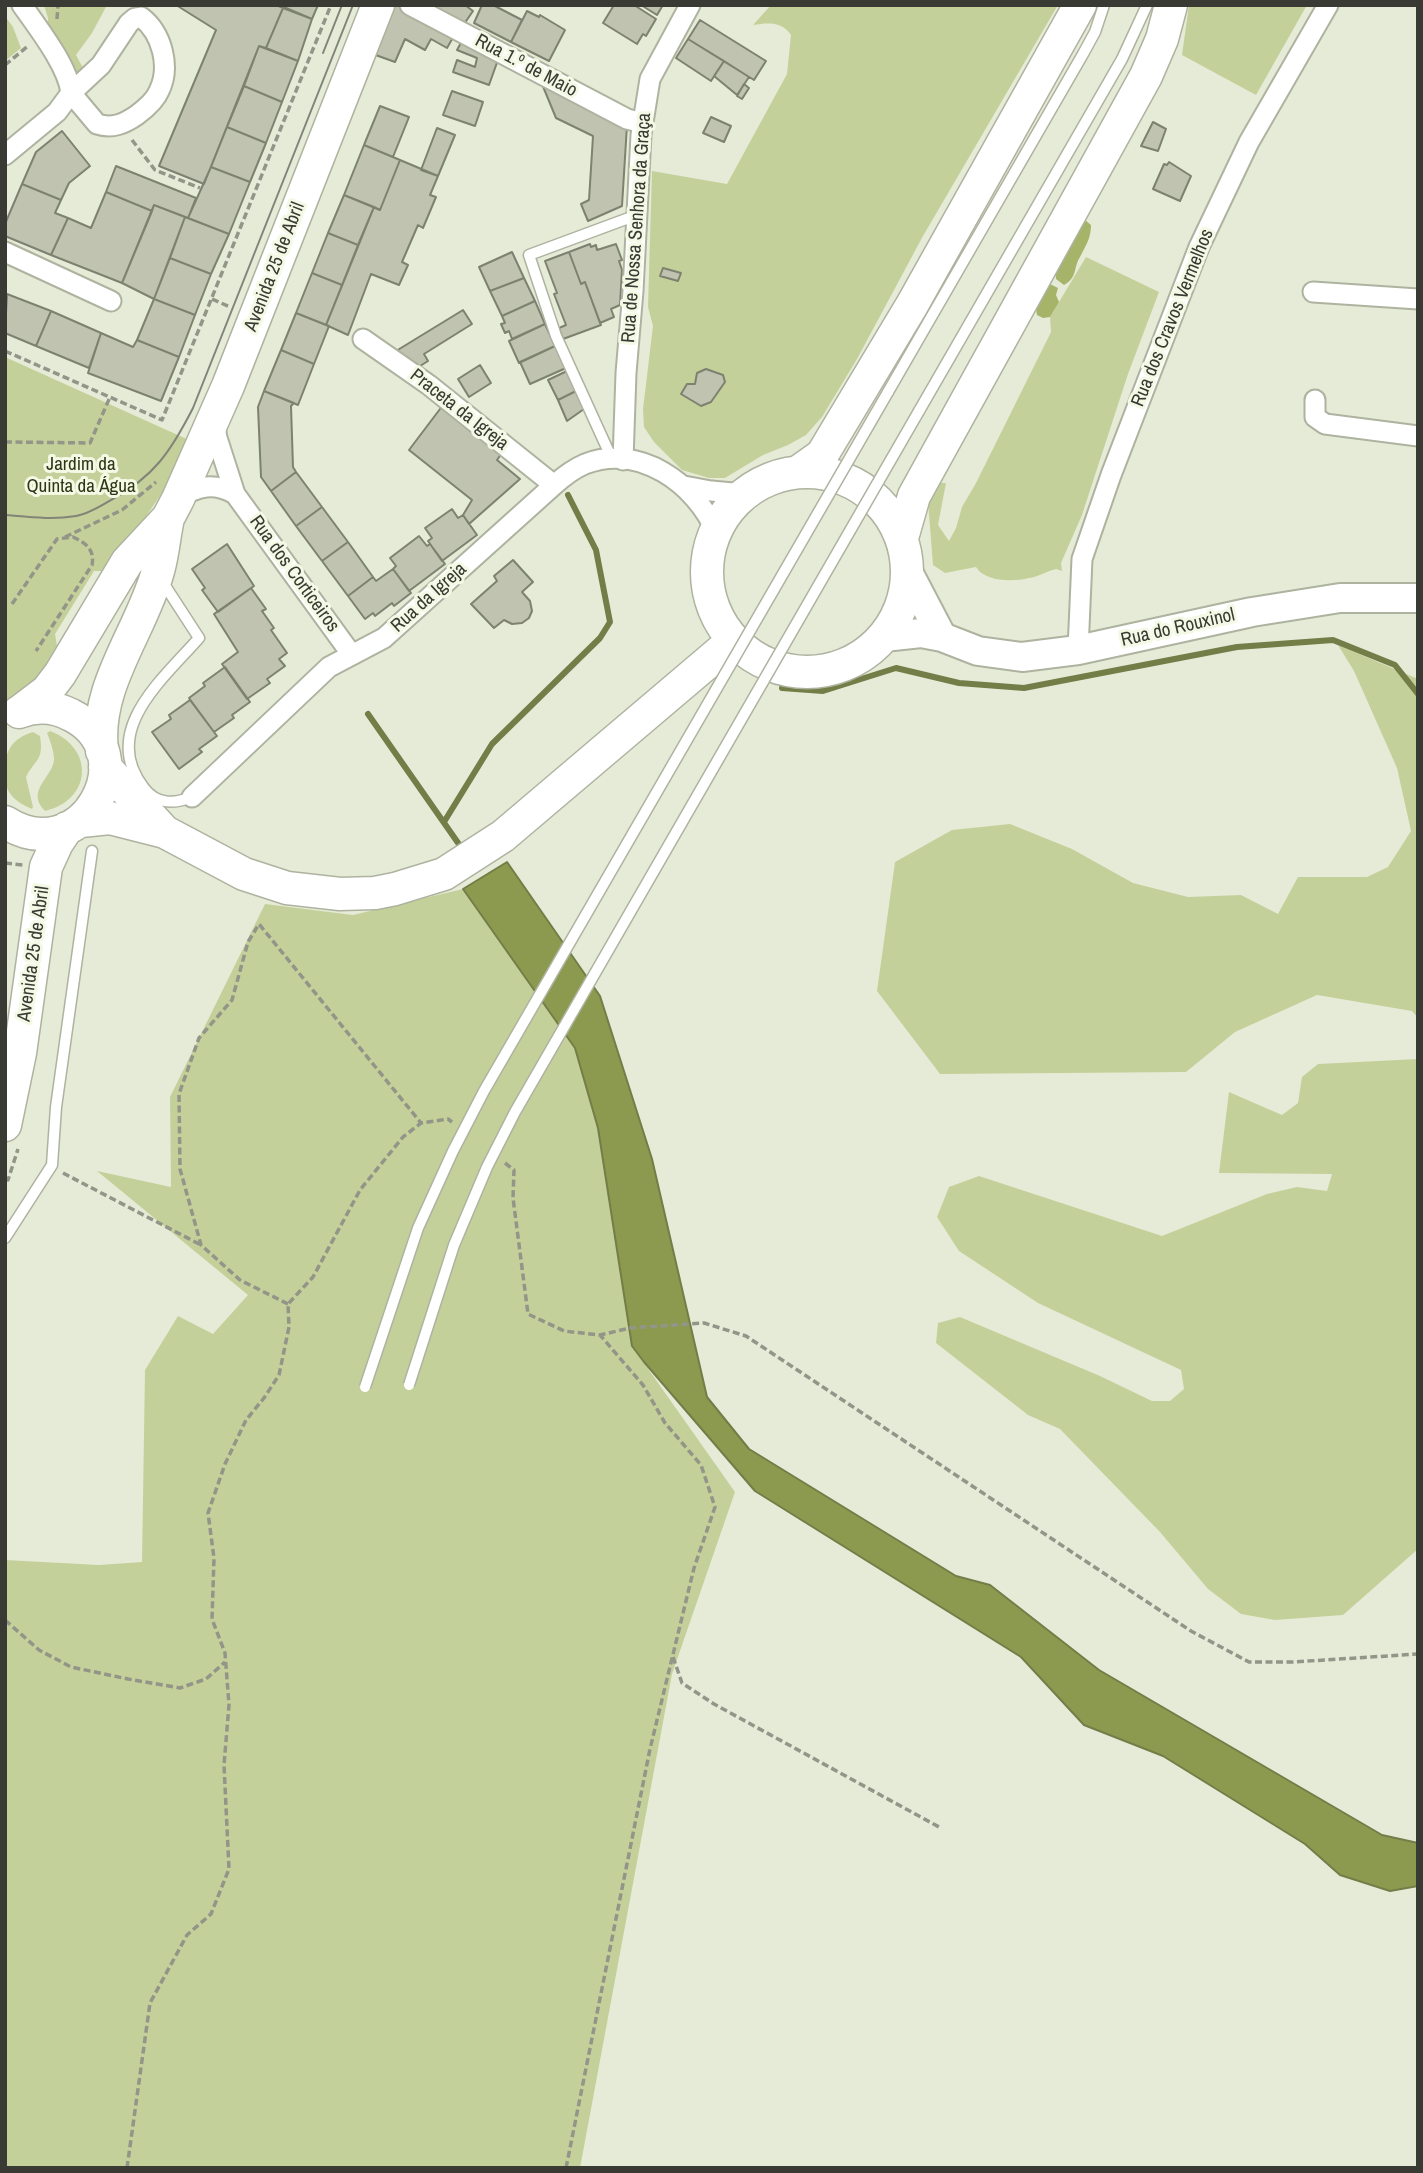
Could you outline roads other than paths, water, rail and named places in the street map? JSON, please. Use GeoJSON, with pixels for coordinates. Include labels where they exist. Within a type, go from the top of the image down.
{"type":"FeatureCollection","features":[{"type":"Feature","properties":{"kind":"main road"},"geometry":{"type":"LineString","coordinates":[[799,472],[822,455],[912,305],[1080,5]]}},
{"type":"Feature","properties":{"kind":"main road"},"geometry":{"type":"LineString","coordinates":[[902,538],[914,496],[1146,76],[1162,40],[1171,5]]}},
{"type":"Feature","properties":{"kind":"main road","name":"Avenida 25 de Abril"},"geometry":{"type":"LineString","coordinates":[[5,1125],[20,1053],[46,867],[57,843],[99,797],[104,783],[100,732],[105,700],[158,572],[173,508],[214,419],[375,8]]}},
{"type":"Feature","properties":{"kind":"main road"},"geometry":{"type":"LineString","coordinates":[[908,572],[902,607],[884,637],[859,659],[827,671],[793,671],[761,661],[734,640],[718,616],[709,589],[708,560],[716,532],[728,511],[745,494],[770,479],[799,472],[831,474],[861,487],[886,510],[902,538],[908,572],[942,637]]}},
{"type":"Feature","properties":{"kind":"main road","name":"Avenida 25 de Abril"},"geometry":{"type":"LineString","coordinates":[[10,715],[47,691],[127,562],[173,508]]}},
{"type":"Feature","properties":{"kind":"main road","name":"Rua do Rouxinol"},"geometry":{"type":"LineString","coordinates":[[884,637],[921,633],[942,637],[978,651],[1022,657],[1078,650],[1277,608],[1340,598],[1418,598]]}},
{"type":"Feature","properties":{"kind":"main road"},"geometry":{"type":"LineString","coordinates":[[5,822],[27,832],[41,834],[110,818],[164,832],[254,878],[287,888],[340,894],[390,890],[446,873],[503,836],[734,640]]}},
{"type":"Feature","properties":{"kind":"main road"},"geometry":{"type":"LineString","coordinates":[[10,715],[48,707],[75,716],[87,726],[104,760],[164,832]]}},
{"type":"Feature","properties":{"kind":"street"},"geometry":{"type":"LineString","coordinates":[[22,5],[68,79],[67,99]]}},
{"type":"Feature","properties":{"kind":"street","name":"Rua 1.º de Maio"},"geometry":{"type":"LineString","coordinates":[[410,5],[627,119],[643,123]]}},
{"type":"Feature","properties":{"kind":"street","name":"Rua de Nossa Senhora da Graça"},"geometry":{"type":"LineString","coordinates":[[618,460],[643,123],[650,79],[690,5]]}},
{"type":"Feature","properties":{"kind":"street","name":"Rua dos Cravos Vermelhos"},"geometry":{"type":"LineString","coordinates":[[1078,650],[1082,559],[1111,475],[1199,247],[1249,142],[1328,5]]}},
{"type":"Feature","properties":{"kind":"street"},"geometry":{"type":"LineString","coordinates":[[5,155],[100,65],[129,23],[141,17],[154,29],[163,55],[163,76],[160,91],[144,110],[120,124],[106,127],[97,124],[67,99]]}},
{"type":"Feature","properties":{"kind":"street"},"geometry":{"type":"LineString","coordinates":[[5,252],[111,301]]}},
{"type":"Feature","properties":{"kind":"street"},"geometry":{"type":"LineString","coordinates":[[1312,292],[1418,299]]}},
{"type":"Feature","properties":{"kind":"street","name":"Praceta da Igreja"},"geometry":{"type":"LineString","coordinates":[[363,339],[429,385],[554,485]]}},
{"type":"Feature","properties":{"kind":"street"},"geometry":{"type":"LineString","coordinates":[[1315,400],[1315,417],[1325,424],[1418,436]]}},
{"type":"Feature","properties":{"kind":"street","name":"Rua dos Corticeiros"},"geometry":{"type":"LineString","coordinates":[[214,419],[217,438],[235,494],[352,655]]}},
{"type":"Feature","properties":{"kind":"street","name":"Rua da Igreja"},"geometry":{"type":"LineString","coordinates":[[192,797],[329,667],[384,638],[554,485],[585,464],[618,460],[651,465],[684,486],[707,512],[716,532]]}},
{"type":"Feature","properties":{"kind":"street"},"geometry":{"type":"LineString","coordinates":[[173,508],[191,490],[206,486],[217,485],[235,494]]}},
{"type":"Feature","properties":{"kind":"street","name":"Rua da Igreja"},"geometry":{"type":"LineString","coordinates":[[684,486],[745,494]]}},
{"type":"Feature","properties":{"kind":"lane"},"geometry":{"type":"LineString","coordinates":[[365,1387],[418,1228],[478,1102],[1083,54],[1104,5]]}},
{"type":"Feature","properties":{"kind":"lane"},"geometry":{"type":"LineString","coordinates":[[409,1385],[454,1245],[486,1167],[509,1123],[1127,50],[1147,5]]}},
{"type":"Feature","properties":{"kind":"lane"},"geometry":{"type":"LineString","coordinates":[[618,460],[556,336],[529,255],[636,215]]}},
{"type":"Feature","properties":{"kind":"lane"},"geometry":{"type":"LineString","coordinates":[[158,572],[199,638],[136,713],[128,737],[129,757],[139,782],[147,793],[163,802],[177,803],[192,797]]}},
{"type":"Feature","properties":{"kind":"lane"},"geometry":{"type":"LineString","coordinates":[[5,1238],[52,1165],[56,1108],[92,851]]}},
{"type":"Feature","properties":{"kind":"waterway"},"geometry":{"type":"LineString","coordinates":[[444,822],[492,744],[600,638],[610,622],[596,550],[568,495]]}},
{"type":"Feature","properties":{"kind":"waterway"},"geometry":{"type":"LineString","coordinates":[[782,688],[823,691],[896,668],[959,683],[1024,688],[1237,647],[1333,640],[1395,665],[1418,694]]}},
{"type":"Feature","properties":{"kind":"waterway"},"geometry":{"type":"LineString","coordinates":[[368,714],[463,850]]}},
{"type":"Feature","properties":{"kind":"tram line"},"geometry":{"type":"LineString","coordinates":[[323,53],[342,5]]}},
{"type":"Feature","properties":{"kind":"tram line"},"geometry":{"type":"LineString","coordinates":[[5,515],[58,518],[85,514],[139,482],[169,450],[193,408],[353,5]]}},
{"type":"Feature","properties":{"kind":"park label","name":"Jardim da Quinta da Água"},"geometry":{"type":"Point","coordinates":[81,476]}}]}
